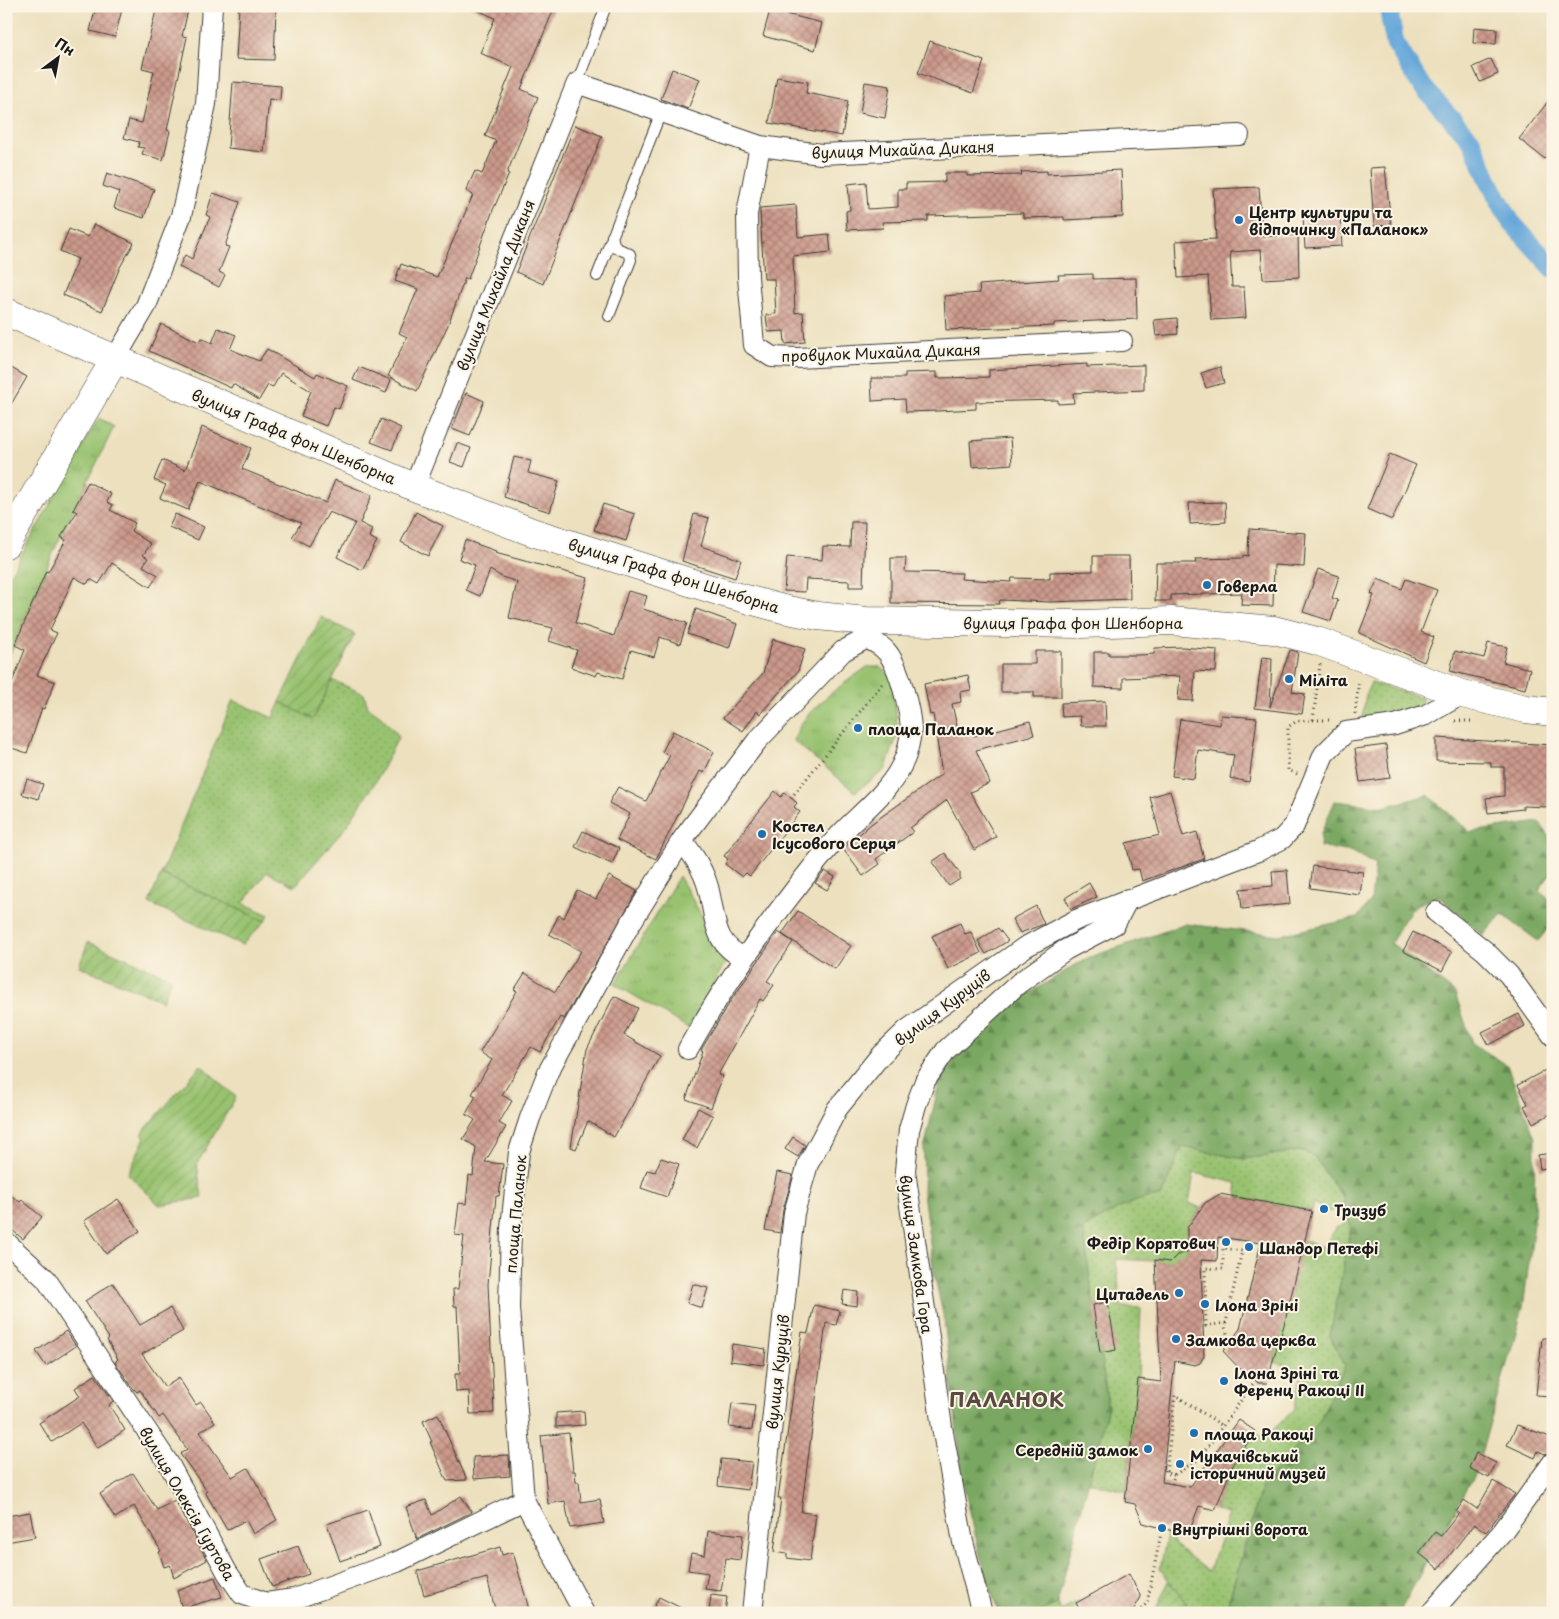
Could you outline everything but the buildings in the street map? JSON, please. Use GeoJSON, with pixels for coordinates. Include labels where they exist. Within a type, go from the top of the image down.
{"type":"FeatureCollection","features":[{"type":"Feature","properties":{"kind":"main road","name":"вулиця Графа фон Шенборна"},"geometry":{"type":"LineString","coordinates":[[6,312],[414,487],[532,532],[724,593],[866,629],[1171,621],[1274,630],[1317,640],[1462,694],[1526,709],[1553,712]]}},
{"type":"Feature","properties":{"kind":"main road"},"geometry":{"type":"LineString","coordinates":[[6,544],[116,359]]}},
{"type":"Feature","properties":{"kind":"street"},"geometry":{"type":"LineString","coordinates":[[116,359],[146,306],[181,216],[206,104],[212,6]]}},
{"type":"Feature","properties":{"kind":"street","name":"вулиця Михайла Диканя"},"geometry":{"type":"LineString","coordinates":[[414,487],[577,83],[760,146],[820,154],[1239,135]]}},
{"type":"Feature","properties":{"kind":"street","name":"провулок Михайла Диканя"},"geometry":{"type":"LineString","coordinates":[[760,146],[747,214],[748,277],[754,345],[772,357],[797,358],[1122,341]]}},
{"type":"Feature","properties":{"kind":"street"},"geometry":{"type":"LineString","coordinates":[[688,1049],[716,998],[805,876],[836,839],[879,797],[897,775],[906,755],[911,730],[908,711],[895,668],[886,651],[866,629]]}},
{"type":"Feature","properties":{"kind":"street","name":"площа Паланок"},"geometry":{"type":"LineString","coordinates":[[584,1613],[524,1500],[509,1308],[511,1228],[520,1152],[530,1118],[548,1072],[629,926],[682,840],[757,741],[866,629]]}},
{"type":"Feature","properties":{"kind":"street","name":"вулиця Куруців"},"geometry":{"type":"LineString","coordinates":[[752,1613],[794,1213],[808,1164],[837,1109],[857,1083],[907,1030],[1025,947],[1076,920],[1258,851],[1282,839],[1294,826],[1324,754],[1346,732],[1395,725],[1426,714],[1462,694]]}},
{"type":"Feature","properties":{"kind":"street"},"geometry":{"type":"LineString","coordinates":[[682,840],[698,861],[708,887],[713,916],[722,942],[732,952],[745,958]]}},
{"type":"Feature","properties":{"kind":"street","name":"вулиця Замкова Гора"},"geometry":{"type":"LineString","coordinates":[[982,1613],[963,1542],[938,1397],[905,1170],[910,1130],[925,1081],[946,1050],[1019,983],[1065,950],[1115,924],[1128,899]]}},
{"type":"Feature","properties":{"kind":"street"},"geometry":{"type":"LineString","coordinates":[[1436,912],[1485,951],[1509,976],[1553,1036]]}},
{"type":"Feature","properties":{"kind":"street","name":"вулиця Олексія Гуртова"},"geometry":{"type":"LineString","coordinates":[[6,1242],[46,1280],[169,1464],[227,1572],[242,1594],[266,1603],[295,1606],[397,1562],[524,1500]]}},
{"type":"Feature","properties":{"kind":"street"},"geometry":{"type":"LineString","coordinates":[[1431,1613],[1503,1532],[1553,1462]]}},
{"type":"Feature","properties":{"kind":"lane","name":"вулиця Михайла Диканя"},"geometry":{"type":"LineString","coordinates":[[577,83],[606,6]]}},
{"type":"Feature","properties":{"kind":"lane"},"geometry":{"type":"LineString","coordinates":[[597,276],[661,112]]}},
{"type":"Feature","properties":{"kind":"lane"},"geometry":{"type":"LineString","coordinates":[[610,316],[631,260],[630,254],[615,247],[612,236]]}},
{"type":"Feature","properties":{"kind":"path"},"geometry":{"type":"LineString","coordinates":[[1313,720],[1321,663]]}},
{"type":"Feature","properties":{"kind":"path"},"geometry":{"type":"LineString","coordinates":[[791,798],[895,668]]}},
{"type":"Feature","properties":{"kind":"path"},"geometry":{"type":"LineString","coordinates":[[1354,720],[1359,676]]}},
{"type":"Feature","properties":{"kind":"path"},"geometry":{"type":"LineString","coordinates":[[1300,774],[1292,774],[1288,770],[1288,727],[1297,721],[1337,720]]}},
{"type":"Feature","properties":{"kind":"path"},"geometry":{"type":"LineString","coordinates":[[1226,1323],[1206,1326],[1205,1268],[1223,1269],[1223,1248],[1242,1251],[1226,1323],[1225,1331],[1230,1343]]}},
{"type":"Feature","properties":{"kind":"path"},"geometry":{"type":"LineString","coordinates":[[1172,1484],[1174,1475],[1199,1459],[1256,1381]]}},
{"type":"Feature","properties":{"kind":"path"},"geometry":{"type":"LineString","coordinates":[[1174,1475],[1166,1473],[1175,1395],[1223,1426]]}},
{"type":"Feature","properties":{"kind":"path"},"geometry":{"type":"LineString","coordinates":[[1138,1613],[1147,1603],[1162,1528]]}},
{"type":"Feature","properties":{"kind":"green space"},"geometry":{"type":"Polygon","coordinates":[[[99,418],[114,427],[56,546],[6,664],[6,582],[99,418]]]}},
{"type":"Feature","properties":{"kind":"green space"},"geometry":{"type":"Polygon","coordinates":[[[321,617],[355,634],[313,719],[280,702],[321,617]]]}},
{"type":"Feature","properties":{"kind":"green space"},"geometry":{"type":"Polygon","coordinates":[[[867,667],[880,667],[892,677],[898,734],[885,770],[855,792],[794,741],[798,730],[814,709],[835,690],[867,667]]]}},
{"type":"Feature","properties":{"kind":"green space"},"geometry":{"type":"Polygon","coordinates":[[[332,680],[364,694],[368,707],[381,716],[399,736],[376,781],[346,827],[295,886],[267,872],[243,903],[269,915],[265,921],[161,874],[233,700],[273,718],[280,702],[313,719],[332,680]]]}},
{"type":"Feature","properties":{"kind":"green space"},"geometry":{"type":"Polygon","coordinates":[[[1371,683],[1422,697],[1422,701],[1417,707],[1403,714],[1362,719],[1366,693],[1371,683]]]}},
{"type":"Feature","properties":{"kind":"green space"},"geometry":{"type":"Polygon","coordinates":[[[1428,795],[1470,832],[1539,822],[1553,841],[1553,870],[1539,890],[1553,902],[1552,914],[1548,928],[1538,941],[1502,914],[1483,936],[1439,896],[1421,903],[1409,913],[1391,943],[1455,993],[1472,1043],[1507,1065],[1535,1138],[1534,1224],[1523,1308],[1476,1471],[1399,1613],[1231,1613],[1228,1603],[1262,1486],[1319,1422],[1345,1365],[1330,1336],[1351,1227],[1343,1198],[1314,1156],[1300,1151],[1243,1159],[1182,1147],[1161,1197],[1142,1199],[1132,1203],[1083,1229],[1108,1406],[1057,1604],[1038,1613],[998,1613],[980,1555],[963,1483],[944,1319],[934,1273],[923,1193],[924,1149],[941,1075],[982,1029],[1013,1003],[1087,958],[1186,924],[1279,935],[1357,918],[1371,901],[1375,865],[1353,852],[1320,847],[1321,833],[1335,801],[1384,807],[1428,795]]]}},
{"type":"Feature","properties":{"kind":"green space"},"geometry":{"type":"Polygon","coordinates":[[[161,874],[265,921],[242,945],[149,903],[161,874]]]}},
{"type":"Feature","properties":{"kind":"green space"},"geometry":{"type":"Polygon","coordinates":[[[679,876],[727,960],[688,1028],[615,984],[679,876]]]}},
{"type":"Feature","properties":{"kind":"green space"},"geometry":{"type":"Polygon","coordinates":[[[88,942],[172,978],[162,1001],[79,966],[88,942]]]}},
{"type":"Feature","properties":{"kind":"green space"},"geometry":{"type":"Polygon","coordinates":[[[201,1065],[236,1097],[197,1164],[202,1198],[159,1205],[128,1174],[145,1137],[141,1134],[201,1065]]]}},
{"type":"Feature","properties":{"kind":"green space"},"geometry":{"type":"Polygon","coordinates":[[[1182,1146],[1243,1159],[1300,1151],[1314,1156],[1343,1198],[1347,1214],[1339,1208],[1329,1212],[1314,1203],[1312,1211],[1238,1197],[1236,1183],[1194,1173],[1189,1203],[1201,1208],[1187,1228],[1187,1255],[1177,1255],[1171,1262],[1116,1259],[1121,1307],[1141,1308],[1138,1379],[1126,1491],[1088,1482],[1108,1406],[1100,1353],[1108,1302],[1093,1305],[1082,1229],[1131,1203],[1151,1197],[1160,1197],[1182,1146]]]}},
{"type":"Feature","properties":{"kind":"green space"},"geometry":{"type":"Polygon","coordinates":[[[1348,1217],[1351,1227],[1330,1336],[1345,1365],[1319,1422],[1262,1486],[1228,1603],[1231,1613],[1194,1613],[1160,1569],[1168,1529],[1175,1531],[1173,1543],[1209,1572],[1229,1514],[1215,1510],[1232,1467],[1255,1431],[1264,1438],[1294,1410],[1302,1371],[1274,1362],[1304,1241],[1323,1247],[1336,1228],[1345,1224],[1348,1217]]]}},
{"type":"Feature","properties":{"kind":"green space"},"geometry":{"type":"Polygon","coordinates":[[[1169,1581],[1194,1613],[1154,1613],[1169,1581]]]}},
{"type":"Feature","properties":{"kind":"green space"},"geometry":{"type":"Polygon","coordinates":[[[1076,1603],[1074,1613],[1038,1613],[1057,1604],[1061,1611],[1076,1603]]]}},
{"type":"Feature","properties":{"kind":"waterway"},"geometry":{"type":"LineString","coordinates":[[1391,6],[1390,18],[1395,43],[1421,85],[1471,140],[1492,187],[1511,222],[1553,268]]}},
{"type":"Feature","properties":{"kind":"place","name":"Центр культури та відпочинку «Паланок»"},"geometry":{"type":"Point","coordinates":[1239,220]}},
{"type":"Feature","properties":{"kind":"place","name":"Говерла"},"geometry":{"type":"Point","coordinates":[1207,585]}},
{"type":"Feature","properties":{"kind":"place","name":"Міліта"},"geometry":{"type":"Point","coordinates":[1289,679]}},
{"type":"Feature","properties":{"kind":"place","name":"площа Паланок"},"geometry":{"type":"Point","coordinates":[858,728]}},
{"type":"Feature","properties":{"kind":"place","name":"Костел Ісусового Серця"},"geometry":{"type":"Point","coordinates":[762,834]}},
{"type":"Feature","properties":{"kind":"place","name":"Тризуб"},"geometry":{"type":"Point","coordinates":[1324,1209]}},
{"type":"Feature","properties":{"kind":"place","name":"Федір Корятович"},"geometry":{"type":"Point","coordinates":[1226,1242]}},
{"type":"Feature","properties":{"kind":"place","name":"Шандор Петефі"},"geometry":{"type":"Point","coordinates":[1249,1247]}},
{"type":"Feature","properties":{"kind":"place","name":"Цитадель"},"geometry":{"type":"Point","coordinates":[1179,1293]}},
{"type":"Feature","properties":{"kind":"place","name":"Ілона Зріні"},"geometry":{"type":"Point","coordinates":[1205,1304]}},
{"type":"Feature","properties":{"kind":"place","name":"Замкова церква"},"geometry":{"type":"Point","coordinates":[1176,1339]}},
{"type":"Feature","properties":{"kind":"place","name":"Ілона Зріні та Ференц Ракоці II"},"geometry":{"type":"Point","coordinates":[1224,1381]}},
{"type":"Feature","properties":{"kind":"place","name":"площа Ракоці"},"geometry":{"type":"Point","coordinates":[1194,1433]}},
{"type":"Feature","properties":{"kind":"place","name":"Середній замок"},"geometry":{"type":"Point","coordinates":[1148,1449]}},
{"type":"Feature","properties":{"kind":"place","name":"Мукачівський історичний музей"},"geometry":{"type":"Point","coordinates":[1180,1464]}},
{"type":"Feature","properties":{"kind":"place","name":"Внутрішні ворота"},"geometry":{"type":"Point","coordinates":[1162,1528]}},
{"type":"Feature","properties":{"kind":"district","name":"ПАЛАНОК"},"geometry":{"type":"Point","coordinates":[1007,1399]}}]}
